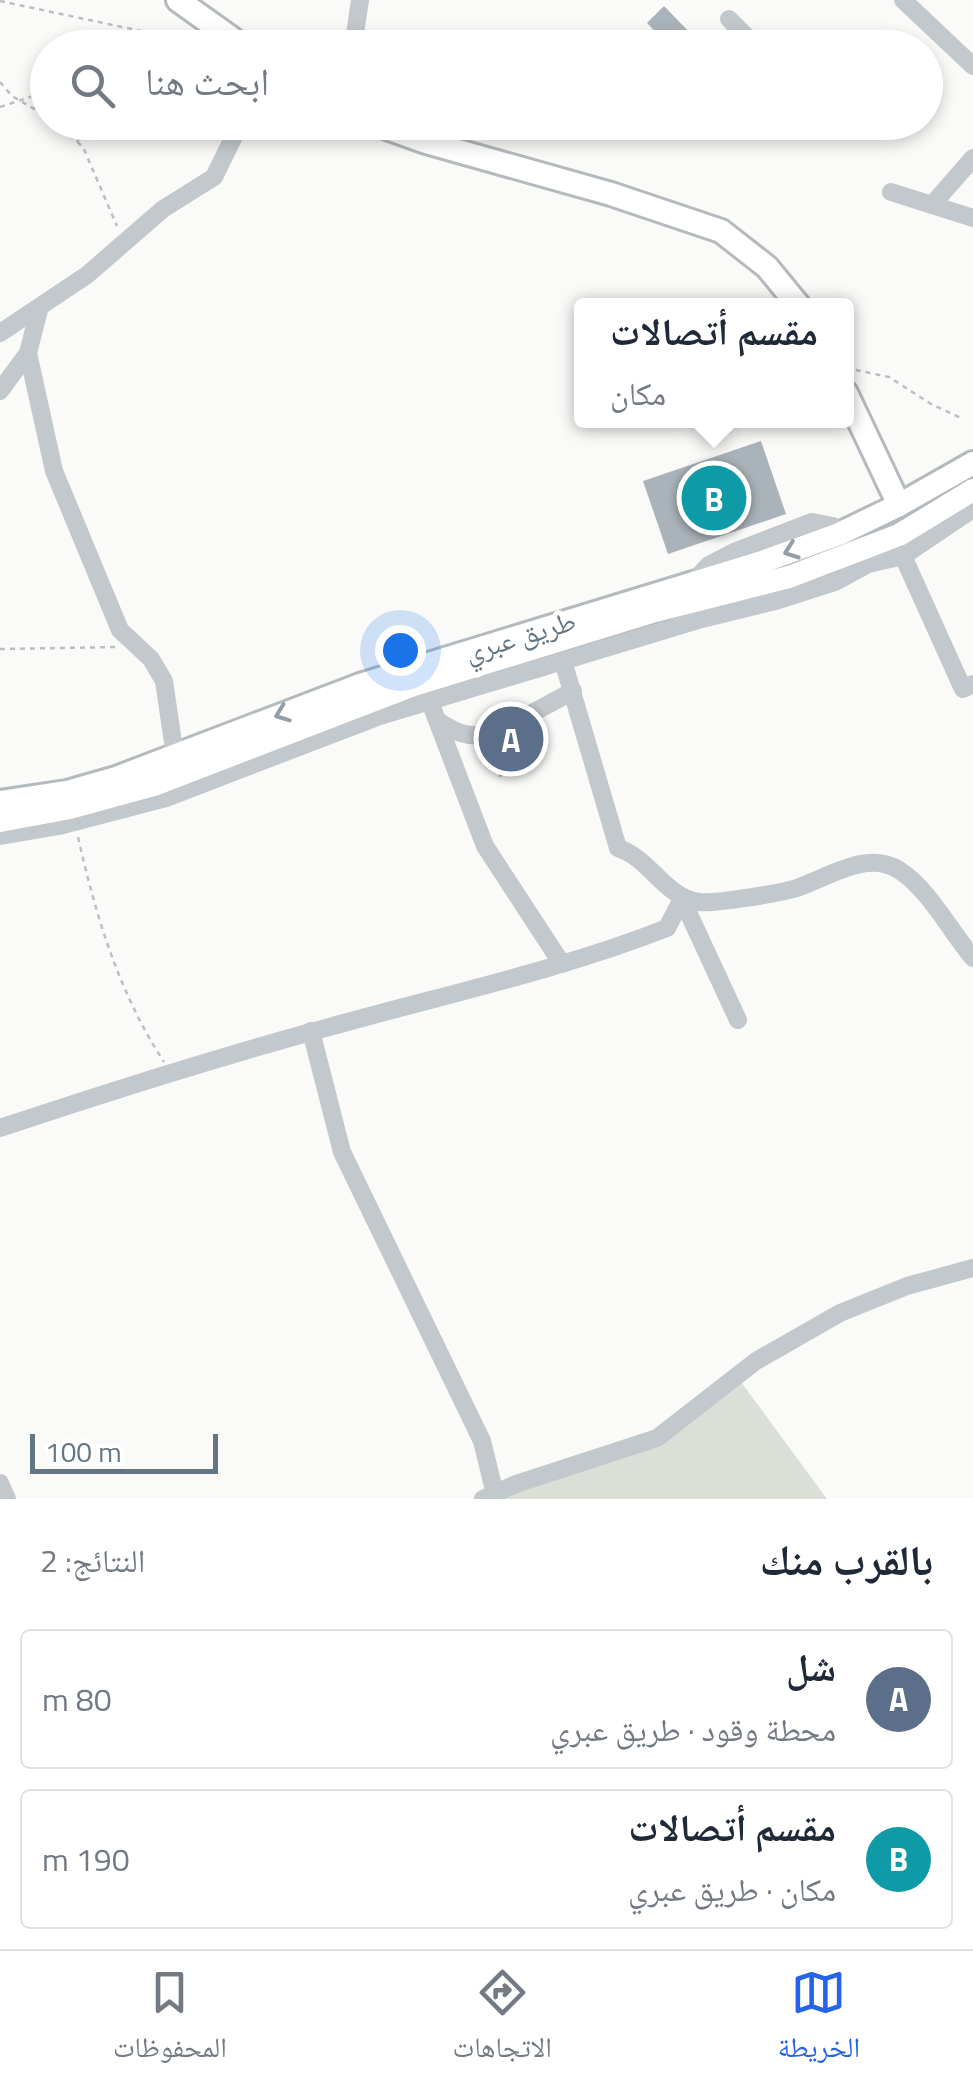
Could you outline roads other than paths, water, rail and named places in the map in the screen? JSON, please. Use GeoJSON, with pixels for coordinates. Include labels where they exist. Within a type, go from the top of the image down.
{"type":"FeatureCollection","features":[{"type":"Feature","properties":{"kind":"main road"},"geometry":{"type":"LineString","coordinates":[[178,0],[220,30]]}},
{"type":"Feature","properties":{"kind":"main road"},"geometry":{"type":"LineString","coordinates":[[420,140],[592,188],[721,231],[767,267],[792,298]]}},
{"type":"Feature","properties":{"kind":"main road"},"geometry":{"type":"LineString","coordinates":[[854,410],[900,505]]}},
{"type":"Feature","properties":{"kind":"main road","name":"طريق عبري"},"geometry":{"type":"LineString","coordinates":[[0,802],[67,792],[116,778],[360,685],[690,585],[839,534],[973,463]]}},
{"type":"Feature","properties":{"kind":"main road","name":"طريق عبري"},"geometry":{"type":"LineString","coordinates":[[0,820],[96,802],[154,785],[298,739],[411,686],[654,611],[789,577],[899,535],[973,490]]}},
{"type":"Feature","properties":{"kind":"main road"},"geometry":{"type":"LineString","coordinates":[[789,577],[834,552],[840,544],[839,534]]}},
{"type":"Feature","properties":{"kind":"street"},"geometry":{"type":"LineString","coordinates":[[356,30],[360,0]]}},
{"type":"Feature","properties":{"kind":"street"},"geometry":{"type":"LineString","coordinates":[[902,0],[934,30]]}},
{"type":"Feature","properties":{"kind":"street"},"geometry":{"type":"LineString","coordinates":[[729,19],[740,30]]}},
{"type":"Feature","properties":{"kind":"street"},"geometry":{"type":"LineString","coordinates":[[943,38],[973,66]]}},
{"type":"Feature","properties":{"kind":"street"},"geometry":{"type":"LineString","coordinates":[[0,333],[39,310],[163,210],[214,177],[232,140]]}},
{"type":"Feature","properties":{"kind":"street"},"geometry":{"type":"LineString","coordinates":[[932,205],[973,158]]}},
{"type":"Feature","properties":{"kind":"street"},"geometry":{"type":"LineString","coordinates":[[890,192],[973,218]]}},
{"type":"Feature","properties":{"kind":"street"},"geometry":{"type":"LineString","coordinates":[[0,391],[28,353],[39,310]]}},
{"type":"Feature","properties":{"kind":"street"},"geometry":{"type":"LineString","coordinates":[[28,353],[54,470],[112,615],[164,680],[175,756]]}},
{"type":"Feature","properties":{"kind":"street"},"geometry":{"type":"LineString","coordinates":[[0,836],[166,798],[298,739],[834,582],[868,564],[903,556],[973,509]]}},
{"type":"Feature","properties":{"kind":"street"},"geometry":{"type":"LineString","coordinates":[[903,556],[963,689],[973,684]]}},
{"type":"Feature","properties":{"kind":"street"},"geometry":{"type":"LineString","coordinates":[[563,661],[618,848],[634,853],[682,898],[738,1020]]}},
{"type":"Feature","properties":{"kind":"street"},"geometry":{"type":"LineString","coordinates":[[525,717],[573,691]]}},
{"type":"Feature","properties":{"kind":"street"},"geometry":{"type":"LineString","coordinates":[[430,702],[459,784],[492,858],[562,964]]}},
{"type":"Feature","properties":{"kind":"street"},"geometry":{"type":"LineString","coordinates":[[438,720],[462,736],[501,732]]}},
{"type":"Feature","properties":{"kind":"street"},"geometry":{"type":"LineString","coordinates":[[682,898],[716,902],[779,893],[860,864],[888,864],[917,885],[973,958]]}},
{"type":"Feature","properties":{"kind":"street"},"geometry":{"type":"LineString","coordinates":[[0,1128],[170,1070],[562,964],[667,928],[682,898]]}},
{"type":"Feature","properties":{"kind":"street"},"geometry":{"type":"LineString","coordinates":[[312,1032],[342,1152],[482,1441],[489,1496],[656,1438],[756,1360],[830,1318],[894,1290],[973,1268]]}},
{"type":"Feature","properties":{"kind":"street"},"geometry":{"type":"LineString","coordinates":[[0,1483],[7,1499]]}},
{"type":"Feature","properties":{"kind":"place","name":"مقسم أتصالات"},"geometry":{"type":"Point","coordinates":[714,498]}},
{"type":"Feature","properties":{"kind":"place","name":"شل"},"geometry":{"type":"Point","coordinates":[511,739]}}]}
